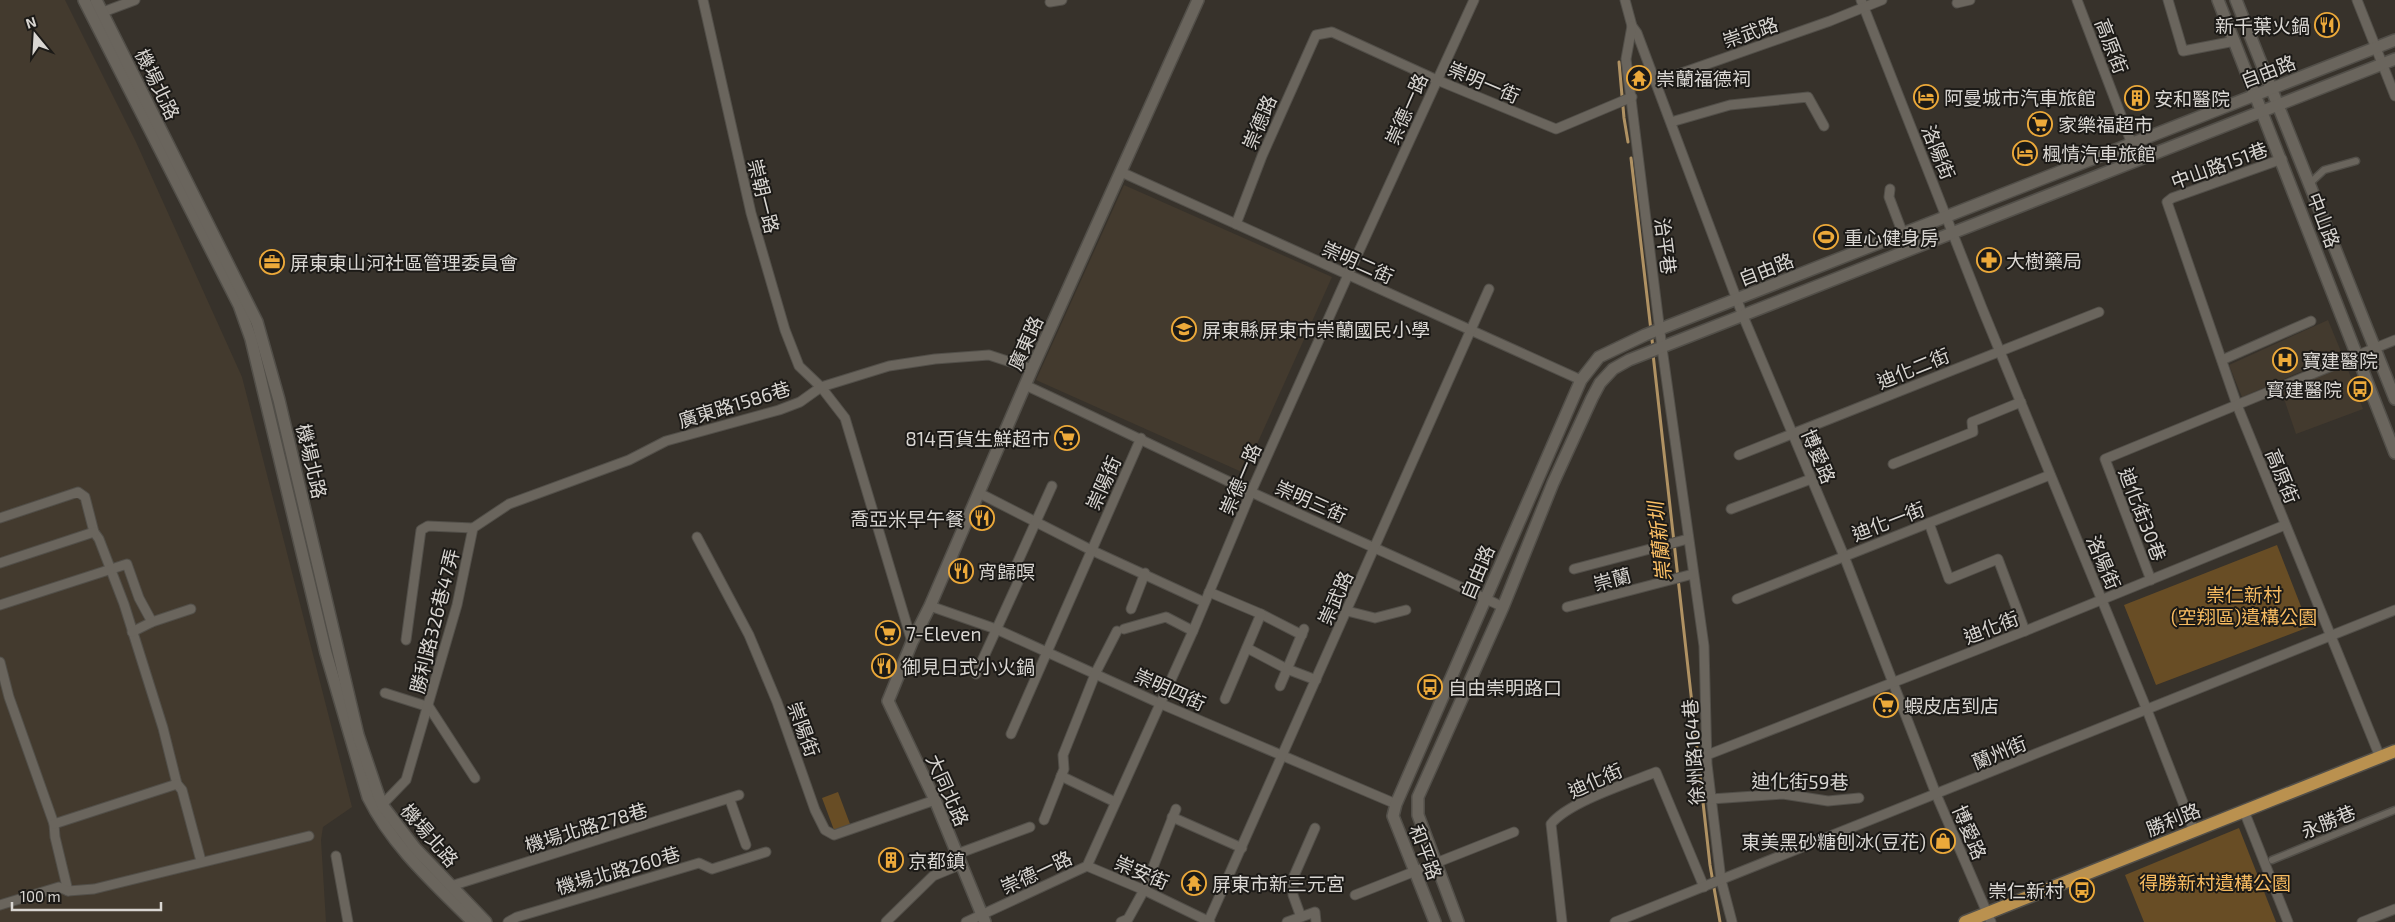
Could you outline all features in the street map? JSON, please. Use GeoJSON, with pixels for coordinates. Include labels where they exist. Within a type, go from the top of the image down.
{"type":"FeatureCollection","features":[{"type":"Feature","properties":{"kind":"main road","name":"勝利路"},"geometry":{"type":"LineString","coordinates":[[1966,922],[1989,918],[2194,831],[2395,751]]}},
{"type":"Feature","properties":{"kind":"street","name":"機場北路"},"geometry":{"type":"LineString","coordinates":[[84,0],[239,305],[251,339],[326,653],[368,797],[486,922]]}},
{"type":"Feature","properties":{"kind":"street","name":"機場北路"},"geometry":{"type":"LineString","coordinates":[[96,0],[257,322],[279,400],[358,735],[379,808],[408,855],[473,922]]}},
{"type":"Feature","properties":{"kind":"street"},"geometry":{"type":"LineString","coordinates":[[103,12],[135,0]]}},
{"type":"Feature","properties":{"kind":"street","name":"崇朝一路"},"geometry":{"type":"LineString","coordinates":[[703,0],[751,213],[785,330],[799,366],[821,387]]}},
{"type":"Feature","properties":{"kind":"street"},"geometry":{"type":"LineString","coordinates":[[1050,2],[1062,0]]}},
{"type":"Feature","properties":{"kind":"street","name":"廣東路"},"geometry":{"type":"LineString","coordinates":[[888,701],[1032,369],[1198,0]]}},
{"type":"Feature","properties":{"kind":"street","name":"崇德一路"},"geometry":{"type":"LineString","coordinates":[[966,922],[984,918],[1087,866],[1193,631],[1251,492],[1474,0]]}},
{"type":"Feature","properties":{"kind":"street","name":"博愛路"},"geometry":{"type":"LineString","coordinates":[[1625,0],[1632,26],[1637,33],[1656,82],[1736,299],[1844,556],[1936,794],[1989,918]]}},
{"type":"Feature","properties":{"kind":"street","name":"崇武路"},"geometry":{"type":"LineString","coordinates":[[1656,82],[1862,4],[1882,0]]}},
{"type":"Feature","properties":{"kind":"street"},"geometry":{"type":"LineString","coordinates":[[1958,3],[1970,0]]}},
{"type":"Feature","properties":{"kind":"street","name":"高原街"},"geometry":{"type":"LineString","coordinates":[[2077,0],[2138,160]]}},
{"type":"Feature","properties":{"kind":"street"},"geometry":{"type":"LineString","coordinates":[[2168,0],[2183,51],[2235,41]]}},
{"type":"Feature","properties":{"kind":"street","name":"中山路"},"geometry":{"type":"LineString","coordinates":[[2218,0],[2282,159],[2395,452]]}},
{"type":"Feature","properties":{"kind":"street","name":"中山路"},"geometry":{"type":"LineString","coordinates":[[2236,0],[2395,399]]}},
{"type":"Feature","properties":{"kind":"street"},"geometry":{"type":"LineString","coordinates":[[2357,0],[2395,96]]}},
{"type":"Feature","properties":{"kind":"street","name":"洛陽街"},"geometry":{"type":"LineString","coordinates":[[1862,4],[1982,308],[2147,710],[2194,831]]}},
{"type":"Feature","properties":{"kind":"street","name":"治平巷"},"geometry":{"type":"LineString","coordinates":[[1632,26],[1626,59],[1629,98],[1655,350],[1678,470],[1684,540]]}},
{"type":"Feature","properties":{"kind":"street","name":"崇明一街"},"geometry":{"type":"LineString","coordinates":[[1316,35],[1332,32],[1437,80],[1556,129],[1629,98]]}},
{"type":"Feature","properties":{"kind":"street","name":"崇德路"},"geometry":{"type":"LineString","coordinates":[[1236,224],[1262,156],[1316,35]]}},
{"type":"Feature","properties":{"kind":"street","name":"自由路"},"geometry":{"type":"LineString","coordinates":[[1398,799],[1581,380],[1598,356],[1736,299],[2395,40]]}},
{"type":"Feature","properties":{"kind":"street","name":"自由路"},"geometry":{"type":"LineString","coordinates":[[1418,797],[1503,607],[1553,483],[1600,383],[1613,369],[1629,360],[2395,59]]}},
{"type":"Feature","properties":{"kind":"street"},"geometry":{"type":"LineString","coordinates":[[1671,122],[1730,105],[1808,97],[1824,126]]}},
{"type":"Feature","properties":{"kind":"street","name":"中山路151巷"},"geometry":{"type":"LineString","coordinates":[[2167,202],[2172,198],[2282,159]]}},
{"type":"Feature","properties":{"kind":"street"},"geometry":{"type":"LineString","coordinates":[[2309,184],[2324,170],[2356,161]]}},
{"type":"Feature","properties":{"kind":"street","name":"崇明二街"},"geometry":{"type":"LineString","coordinates":[[1121,172],[1581,380]]}},
{"type":"Feature","properties":{"kind":"street"},"geometry":{"type":"LineString","coordinates":[[1890,189],[1889,196],[1903,234]]}},
{"type":"Feature","properties":{"kind":"street","name":"高原街"},"geometry":{"type":"LineString","coordinates":[[2167,202],[2237,405],[2380,757]]}},
{"type":"Feature","properties":{"kind":"street","name":"崇武路"},"geometry":{"type":"LineString","coordinates":[[1210,921],[1490,289]]}},
{"type":"Feature","properties":{"kind":"street","name":"迪化二街"},"geometry":{"type":"LineString","coordinates":[[1739,455],[2098,312]]}},
{"type":"Feature","properties":{"kind":"street"},"geometry":{"type":"LineString","coordinates":[[2222,360],[2311,321]]}},
{"type":"Feature","properties":{"kind":"street"},"geometry":{"type":"LineString","coordinates":[[2237,405],[2395,340]]}},
{"type":"Feature","properties":{"kind":"street","name":"廣東路1586巷"},"geometry":{"type":"LineString","coordinates":[[568,483],[629,460],[666,441],[800,402],[821,387],[889,366],[935,358],[989,355],[1032,369]]}},
{"type":"Feature","properties":{"kind":"street","name":"崇明三街"},"geometry":{"type":"LineString","coordinates":[[1025,385],[1142,438],[1251,492],[1503,607]]}},
{"type":"Feature","properties":{"kind":"street"},"geometry":{"type":"LineString","coordinates":[[821,387],[845,418],[912,642]]}},
{"type":"Feature","properties":{"kind":"street"},"geometry":{"type":"LineString","coordinates":[[1893,464],[1973,432],[1972,422],[2021,402]]}},
{"type":"Feature","properties":{"kind":"street","name":"迪化街30巷"},"geometry":{"type":"LineString","coordinates":[[2151,580],[2105,459],[2237,405]]}},
{"type":"Feature","properties":{"kind":"street","name":"崇陽街"},"geometry":{"type":"LineString","coordinates":[[1011,734],[1142,438]]}},
{"type":"Feature","properties":{"kind":"street","name":"迪化一街"},"geometry":{"type":"LineString","coordinates":[[1737,598],[2050,474]]}},
{"type":"Feature","properties":{"kind":"street"},"geometry":{"type":"LineString","coordinates":[[1731,509],[1811,480]]}},
{"type":"Feature","properties":{"kind":"street","name":"勝利路326巷47弄"},"geometry":{"type":"LineString","coordinates":[[379,808],[406,780],[429,707],[457,606],[473,528],[510,504],[568,483]]}},
{"type":"Feature","properties":{"kind":"street"},"geometry":{"type":"LineString","coordinates":[[1015,568],[1052,486]]}},
{"type":"Feature","properties":{"kind":"street"},"geometry":{"type":"LineString","coordinates":[[0,518],[78,492],[85,496],[94,532],[99,539],[109,570],[124,604],[163,728],[177,784],[182,790],[201,861]]}},
{"type":"Feature","properties":{"kind":"street"},"geometry":{"type":"LineString","coordinates":[[979,492],[1091,550],[1145,573],[1204,602]]}},
{"type":"Feature","properties":{"kind":"street"},"geometry":{"type":"LineString","coordinates":[[1929,523],[1949,580],[1998,559],[2025,631]]}},
{"type":"Feature","properties":{"kind":"street","name":"迪化街"},"geometry":{"type":"LineString","coordinates":[[1707,756],[2025,631],[2285,525]]}},
{"type":"Feature","properties":{"kind":"street"},"geometry":{"type":"LineString","coordinates":[[406,640],[421,530],[428,526],[473,528]]}},
{"type":"Feature","properties":{"kind":"street"},"geometry":{"type":"LineString","coordinates":[[0,563],[94,532]]}},
{"type":"Feature","properties":{"kind":"street","name":"崇陽街"},"geometry":{"type":"LineString","coordinates":[[697,537],[749,635],[777,702],[815,810],[825,830],[834,835],[935,800]]}},
{"type":"Feature","properties":{"kind":"street","name":"崇蘭"},"geometry":{"type":"LineString","coordinates":[[1574,569],[1684,540]]}},
{"type":"Feature","properties":{"kind":"street","name":"徐州路164巷"},"geometry":{"type":"LineString","coordinates":[[1684,540],[1693,574],[1704,646],[1707,756],[1712,799],[1713,883]]}},
{"type":"Feature","properties":{"kind":"street"},"geometry":{"type":"LineString","coordinates":[[0,605],[127,564],[139,598],[152,622]]}},
{"type":"Feature","properties":{"kind":"street"},"geometry":{"type":"LineString","coordinates":[[1131,609],[1145,573]]}},
{"type":"Feature","properties":{"kind":"street","name":"崇蘭"},"geometry":{"type":"LineString","coordinates":[[1567,607],[1693,574]]}},
{"type":"Feature","properties":{"kind":"street"},"geometry":{"type":"LineString","coordinates":[[976,674],[1018,582]]}},
{"type":"Feature","properties":{"kind":"street"},"geometry":{"type":"LineString","coordinates":[[1209,592],[1303,632],[1280,686]]}},
{"type":"Feature","properties":{"kind":"street"},"geometry":{"type":"LineString","coordinates":[[124,604],[139,598]]}},
{"type":"Feature","properties":{"kind":"street","name":"崇明四街"},"geometry":{"type":"LineString","coordinates":[[930,606],[996,629],[1096,672],[1160,703],[1284,756],[1398,799]]}},
{"type":"Feature","properties":{"kind":"street"},"geometry":{"type":"LineString","coordinates":[[132,632],[152,622],[191,609]]}},
{"type":"Feature","properties":{"kind":"street"},"geometry":{"type":"LineString","coordinates":[[1347,611],[1375,618],[1406,610]]}},
{"type":"Feature","properties":{"kind":"street","name":"蘭州街"},"geometry":{"type":"LineString","coordinates":[[1615,922],[2395,610]]}},
{"type":"Feature","properties":{"kind":"street"},"geometry":{"type":"LineString","coordinates":[[1225,699],[1262,614]]}},
{"type":"Feature","properties":{"kind":"street"},"geometry":{"type":"LineString","coordinates":[[1044,820],[1064,769],[1063,754],[1096,672],[1121,630],[1166,618],[1193,631]]}},
{"type":"Feature","properties":{"kind":"street"},"geometry":{"type":"LineString","coordinates":[[1247,648],[1287,669],[1316,680]]}},
{"type":"Feature","properties":{"kind":"street"},"geometry":{"type":"LineString","coordinates":[[0,662],[9,697],[54,824],[68,891]]}},
{"type":"Feature","properties":{"kind":"street"},"geometry":{"type":"LineString","coordinates":[[385,694],[429,707],[475,778]]}},
{"type":"Feature","properties":{"kind":"street","name":"大同北路"},"geometry":{"type":"LineString","coordinates":[[888,701],[935,800],[984,918]]}},
{"type":"Feature","properties":{"kind":"street","name":"迪化街"},"geometry":{"type":"LineString","coordinates":[[1562,922],[1551,824],[1558,815],[1656,772],[1713,883]]}},
{"type":"Feature","properties":{"kind":"street"},"geometry":{"type":"LineString","coordinates":[[1061,776],[1115,802]]}},
{"type":"Feature","properties":{"kind":"street"},"geometry":{"type":"LineString","coordinates":[[54,824],[177,784]]}},
{"type":"Feature","properties":{"kind":"street","name":"迪化街59巷"},"geometry":{"type":"LineString","coordinates":[[1712,799],[1783,794],[1828,801],[1859,798]]}},
{"type":"Feature","properties":{"kind":"street","name":"機場北路278巷"},"geometry":{"type":"LineString","coordinates":[[451,886],[739,796]]}},
{"type":"Feature","properties":{"kind":"street","name":"和平路"},"geometry":{"type":"LineString","coordinates":[[1418,797],[1418,815],[1458,922]]}},
{"type":"Feature","properties":{"kind":"street","name":"和平路"},"geometry":{"type":"LineString","coordinates":[[1398,799],[1394,816],[1414,872],[1435,922]]}},
{"type":"Feature","properties":{"kind":"street"},"geometry":{"type":"LineString","coordinates":[[730,800],[746,845]]}},
{"type":"Feature","properties":{"kind":"street","name":"永勝巷"},"geometry":{"type":"LineString","coordinates":[[2272,860],[2395,810]]}},
{"type":"Feature","properties":{"kind":"street"},"geometry":{"type":"LineString","coordinates":[[2244,811],[2288,922]]}},
{"type":"Feature","properties":{"kind":"street"},"geometry":{"type":"LineString","coordinates":[[1121,922],[1128,919],[1144,890],[1174,813],[1242,848]]}},
{"type":"Feature","properties":{"kind":"street"},"geometry":{"type":"LineString","coordinates":[[886,922],[933,876],[959,859],[1030,827]]}},
{"type":"Feature","properties":{"kind":"street"},"geometry":{"type":"LineString","coordinates":[[1300,917],[1293,895],[1294,876],[1314,828]]}},
{"type":"Feature","properties":{"kind":"street"},"geometry":{"type":"LineString","coordinates":[[1355,895],[1514,832]]}},
{"type":"Feature","properties":{"kind":"street"},"geometry":{"type":"LineString","coordinates":[[0,905],[59,887],[68,891],[94,889],[193,866],[201,861],[309,836]]}},
{"type":"Feature","properties":{"kind":"street","name":"機場北路260巷"},"geometry":{"type":"LineString","coordinates":[[508,922],[517,916],[698,863],[712,870],[766,852]]}},
{"type":"Feature","properties":{"kind":"street"},"geometry":{"type":"LineString","coordinates":[[336,856],[348,922]]}},
{"type":"Feature","properties":{"kind":"street","name":"崇安街"},"geometry":{"type":"LineString","coordinates":[[1087,866],[1210,921]]}},
{"type":"Feature","properties":{"kind":"street"},"geometry":{"type":"LineString","coordinates":[[1713,883],[1732,922]]}},
{"type":"Feature","properties":{"kind":"street"},"geometry":{"type":"LineString","coordinates":[[2362,922],[2395,909]]}},
{"type":"Feature","properties":{"kind":"street"},"geometry":{"type":"LineString","coordinates":[[1287,922],[1315,912],[1316,922]]}},
{"type":"Feature","properties":{"kind":"shaded area"},"geometry":{"type":"Polygon","coordinates":[[[0,0],[65,0],[136,142],[242,377],[352,807],[323,827],[321,840],[326,922],[0,922],[0,0]]]}},
{"type":"Feature","properties":{"kind":"shaded area","name":"屏東縣屏東市崇蘭國民小學"},"geometry":{"type":"Polygon","coordinates":[[[1124,185],[1332,277],[1244,473],[1036,380],[1124,185]]]}},
{"type":"Feature","properties":{"kind":"shaded area","name":"寶建醫院"},"geometry":{"type":"Polygon","coordinates":[[[2328,320],[2342,354],[2242,397],[2229,365],[2328,320]]]}},
{"type":"Feature","properties":{"kind":"shaded area","name":"寶建醫院"},"geometry":{"type":"Polygon","coordinates":[[[2345,362],[2363,409],[2296,434],[2281,390],[2345,362]]]}},
{"type":"Feature","properties":{"kind":"green space","name":"崇仁新村 (空翔區)遺構公園"},"geometry":{"type":"Polygon","coordinates":[[[2277,545],[2309,627],[2156,685],[2124,605],[2277,545]]]}},
{"type":"Feature","properties":{"kind":"green space"},"geometry":{"type":"Polygon","coordinates":[[[838,792],[850,824],[834,830],[822,798],[838,792]]]}},
{"type":"Feature","properties":{"kind":"green space","name":"得勝新村遺構公園"},"geometry":{"type":"Polygon","coordinates":[[[2239,828],[2276,922],[2144,922],[2125,875],[2239,828]]]}},
{"type":"Feature","properties":{"kind":"waterway","name":"崇蘭新圳"},"geometry":{"type":"LineString","coordinates":[[1619,62],[1628,142]]}},
{"type":"Feature","properties":{"kind":"waterway","name":"崇蘭新圳"},"geometry":{"type":"LineString","coordinates":[[1631,158],[1653,348]]}},
{"type":"Feature","properties":{"kind":"waterway","name":"崇蘭新圳"},"geometry":{"type":"LineString","coordinates":[[1653,354],[1710,865],[1720,922]]}},
{"type":"Feature","properties":{"kind":"place","name":"新千葉火鍋"},"geometry":{"type":"Point","coordinates":[2327,25]}},
{"type":"Feature","properties":{"kind":"place","name":"崇蘭福德祠"},"geometry":{"type":"Point","coordinates":[1639,78]}},
{"type":"Feature","properties":{"kind":"place","name":"阿曼城市汽車旅館"},"geometry":{"type":"Point","coordinates":[1926,97]}},
{"type":"Feature","properties":{"kind":"place","name":"安和醫院"},"geometry":{"type":"Point","coordinates":[2137,98]}},
{"type":"Feature","properties":{"kind":"place","name":"家樂福超市"},"geometry":{"type":"Point","coordinates":[2040,124]}},
{"type":"Feature","properties":{"kind":"place","name":"楓情汽車旅館"},"geometry":{"type":"Point","coordinates":[2025,153]}},
{"type":"Feature","properties":{"kind":"place","name":"重心健身房"},"geometry":{"type":"Point","coordinates":[1826,237]}},
{"type":"Feature","properties":{"kind":"place","name":"大樹藥局"},"geometry":{"type":"Point","coordinates":[1989,260]}},
{"type":"Feature","properties":{"kind":"place","name":"屏東東山河社區管理委員會"},"geometry":{"type":"Point","coordinates":[272,262]}},
{"type":"Feature","properties":{"kind":"place","name":"屏東縣屏東市崇蘭國民小學"},"geometry":{"type":"Point","coordinates":[1184,329]}},
{"type":"Feature","properties":{"kind":"place","name":"寶建醫院"},"geometry":{"type":"Point","coordinates":[2285,360]}},
{"type":"Feature","properties":{"kind":"place","name":"寳建醫院"},"geometry":{"type":"Point","coordinates":[2360,389]}},
{"type":"Feature","properties":{"kind":"place","name":"814百貨生鮮超市"},"geometry":{"type":"Point","coordinates":[1067,438]}},
{"type":"Feature","properties":{"kind":"place","name":"喬亞米早午餐"},"geometry":{"type":"Point","coordinates":[982,518]}},
{"type":"Feature","properties":{"kind":"place","name":"宵歸暝"},"geometry":{"type":"Point","coordinates":[961,571]}},
{"type":"Feature","properties":{"kind":"place","name":"7-Eleven"},"geometry":{"type":"Point","coordinates":[888,633]}},
{"type":"Feature","properties":{"kind":"place","name":"御見日式小火鍋"},"geometry":{"type":"Point","coordinates":[884,666]}},
{"type":"Feature","properties":{"kind":"place","name":"自由崇明路口"},"geometry":{"type":"Point","coordinates":[1430,687]}},
{"type":"Feature","properties":{"kind":"place","name":"蝦皮店到店"},"geometry":{"type":"Point","coordinates":[1886,705]}},
{"type":"Feature","properties":{"kind":"place","name":"東美黑砂糖刨冰(豆花)"},"geometry":{"type":"Point","coordinates":[1943,841]}},
{"type":"Feature","properties":{"kind":"place","name":"京都鎮"},"geometry":{"type":"Point","coordinates":[891,860]}},
{"type":"Feature","properties":{"kind":"place","name":"屏東市新三元宮"},"geometry":{"type":"Point","coordinates":[1194,883]}},
{"type":"Feature","properties":{"kind":"place","name":"崇仁新村"},"geometry":{"type":"Point","coordinates":[2082,890]}}]}
